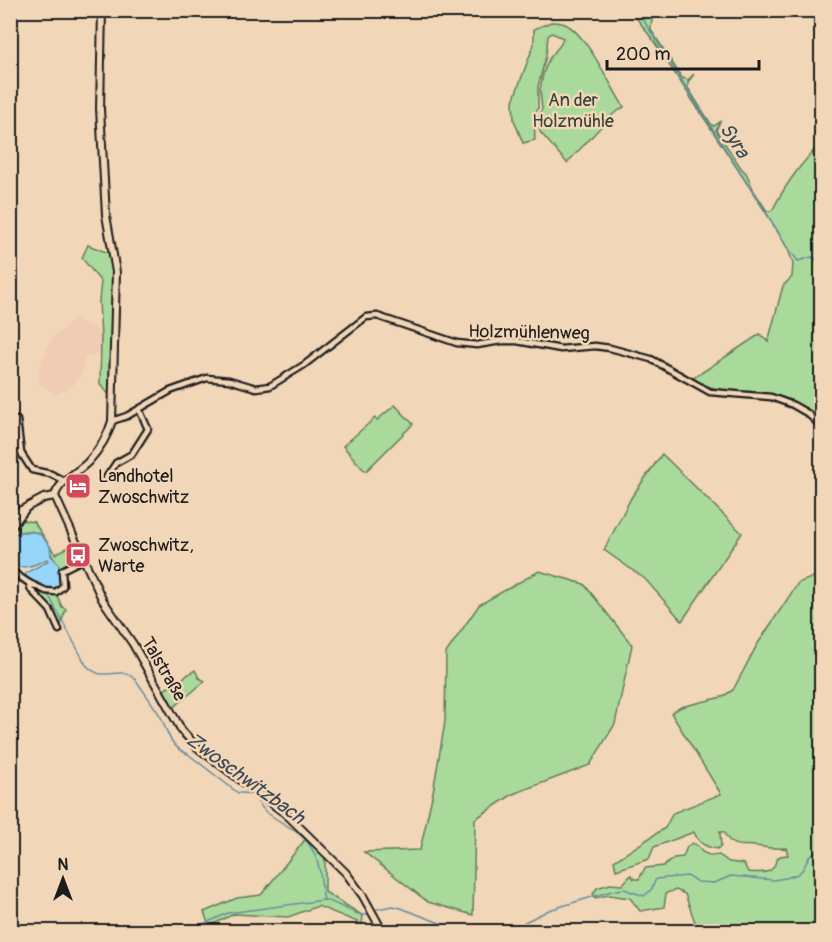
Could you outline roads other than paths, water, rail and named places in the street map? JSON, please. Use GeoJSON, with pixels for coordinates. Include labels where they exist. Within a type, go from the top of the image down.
{"type":"FeatureCollection","features":[{"type":"Feature","properties":{"kind":"street"},"geometry":{"type":"LineString","coordinates":[[10,516],[44,498],[55,496],[57,489],[88,462],[109,431],[112,421],[116,272],[106,215],[100,109],[102,10]]}},
{"type":"Feature","properties":{"kind":"street","name":"Holzmühlenweg"},"geometry":{"type":"LineString","coordinates":[[112,421],[128,416],[170,391],[207,378],[229,380],[256,388],[270,386],[304,365],[366,316],[377,316],[457,343],[477,345],[517,341],[561,349],[595,346],[620,350],[651,359],[710,392],[771,397],[793,405],[807,413],[822,428]]}},
{"type":"Feature","properties":{"kind":"street"},"geometry":{"type":"LineString","coordinates":[[106,478],[116,463],[132,454],[148,429],[139,408]]}},
{"type":"Feature","properties":{"kind":"street"},"geometry":{"type":"LineString","coordinates":[[17,420],[21,453],[32,470],[51,474],[66,482]]}},
{"type":"Feature","properties":{"kind":"street","name":"Talstraße"},"geometry":{"type":"LineString","coordinates":[[55,496],[102,599],[133,644],[182,731],[198,748],[286,814],[346,873],[384,932]]}},
{"type":"Feature","properties":{"kind":"street"},"geometry":{"type":"LineString","coordinates":[[10,530],[27,508]]}},
{"type":"Feature","properties":{"kind":"street"},"geometry":{"type":"LineString","coordinates":[[10,570],[29,583],[46,591],[56,592],[63,586],[62,570],[84,559]]}},
{"type":"Feature","properties":{"kind":"street"},"geometry":{"type":"LineString","coordinates":[[29,583],[31,590],[50,610],[59,630]]}},
{"type":"Feature","properties":{"kind":"water"},"geometry":{"type":"Polygon","coordinates":[[[20,532],[40,534],[50,546],[51,556],[58,563],[63,580],[60,586],[50,590],[26,577],[26,573],[48,561],[47,559],[24,567],[11,563],[10,537],[20,532]]]}},
{"type":"Feature","properties":{"kind":"waterway","name":"Syra"},"geometry":{"type":"LineString","coordinates":[[637,10],[789,249],[798,261],[812,257],[822,263]]}},
{"type":"Feature","properties":{"kind":"waterway","name":"Zwoschwitzbach"},"geometry":{"type":"LineString","coordinates":[[10,578],[25,584]]}},
{"type":"Feature","properties":{"kind":"waterway","name":"Zwoschwitzbach"},"geometry":{"type":"LineString","coordinates":[[34,588],[49,596],[88,667],[100,674],[122,673],[134,678],[161,717],[170,739],[177,748],[238,793],[254,796],[266,812],[306,840],[315,856],[320,872],[324,900],[357,914],[367,915]]}},
{"type":"Feature","properties":{"kind":"waterway","name":"Zwoschwitzbach"},"geometry":{"type":"LineString","coordinates":[[377,909],[393,906],[401,908],[458,930],[492,929],[521,924],[549,910],[615,890],[624,889],[644,896],[651,890],[656,879],[687,876],[698,882],[714,883],[731,876],[773,880],[786,878],[798,874],[810,855],[822,849]]}},
{"type":"Feature","properties":{"kind":"waterway"},"geometry":{"type":"LineString","coordinates":[[186,932],[228,913],[324,900]]}},
{"type":"Feature","properties":{"kind":"place","name":"Landhotel Zwoschwitz"},"geometry":{"type":"Point","coordinates":[78,486]}},
{"type":"Feature","properties":{"kind":"place","name":"Zwoschwitz, Warte"},"geometry":{"type":"Point","coordinates":[78,555]}},
{"type":"Feature","properties":{"kind":"park label","name":"An der Holzmühle"},"geometry":{"type":"Point","coordinates":[573,110]}}]}
